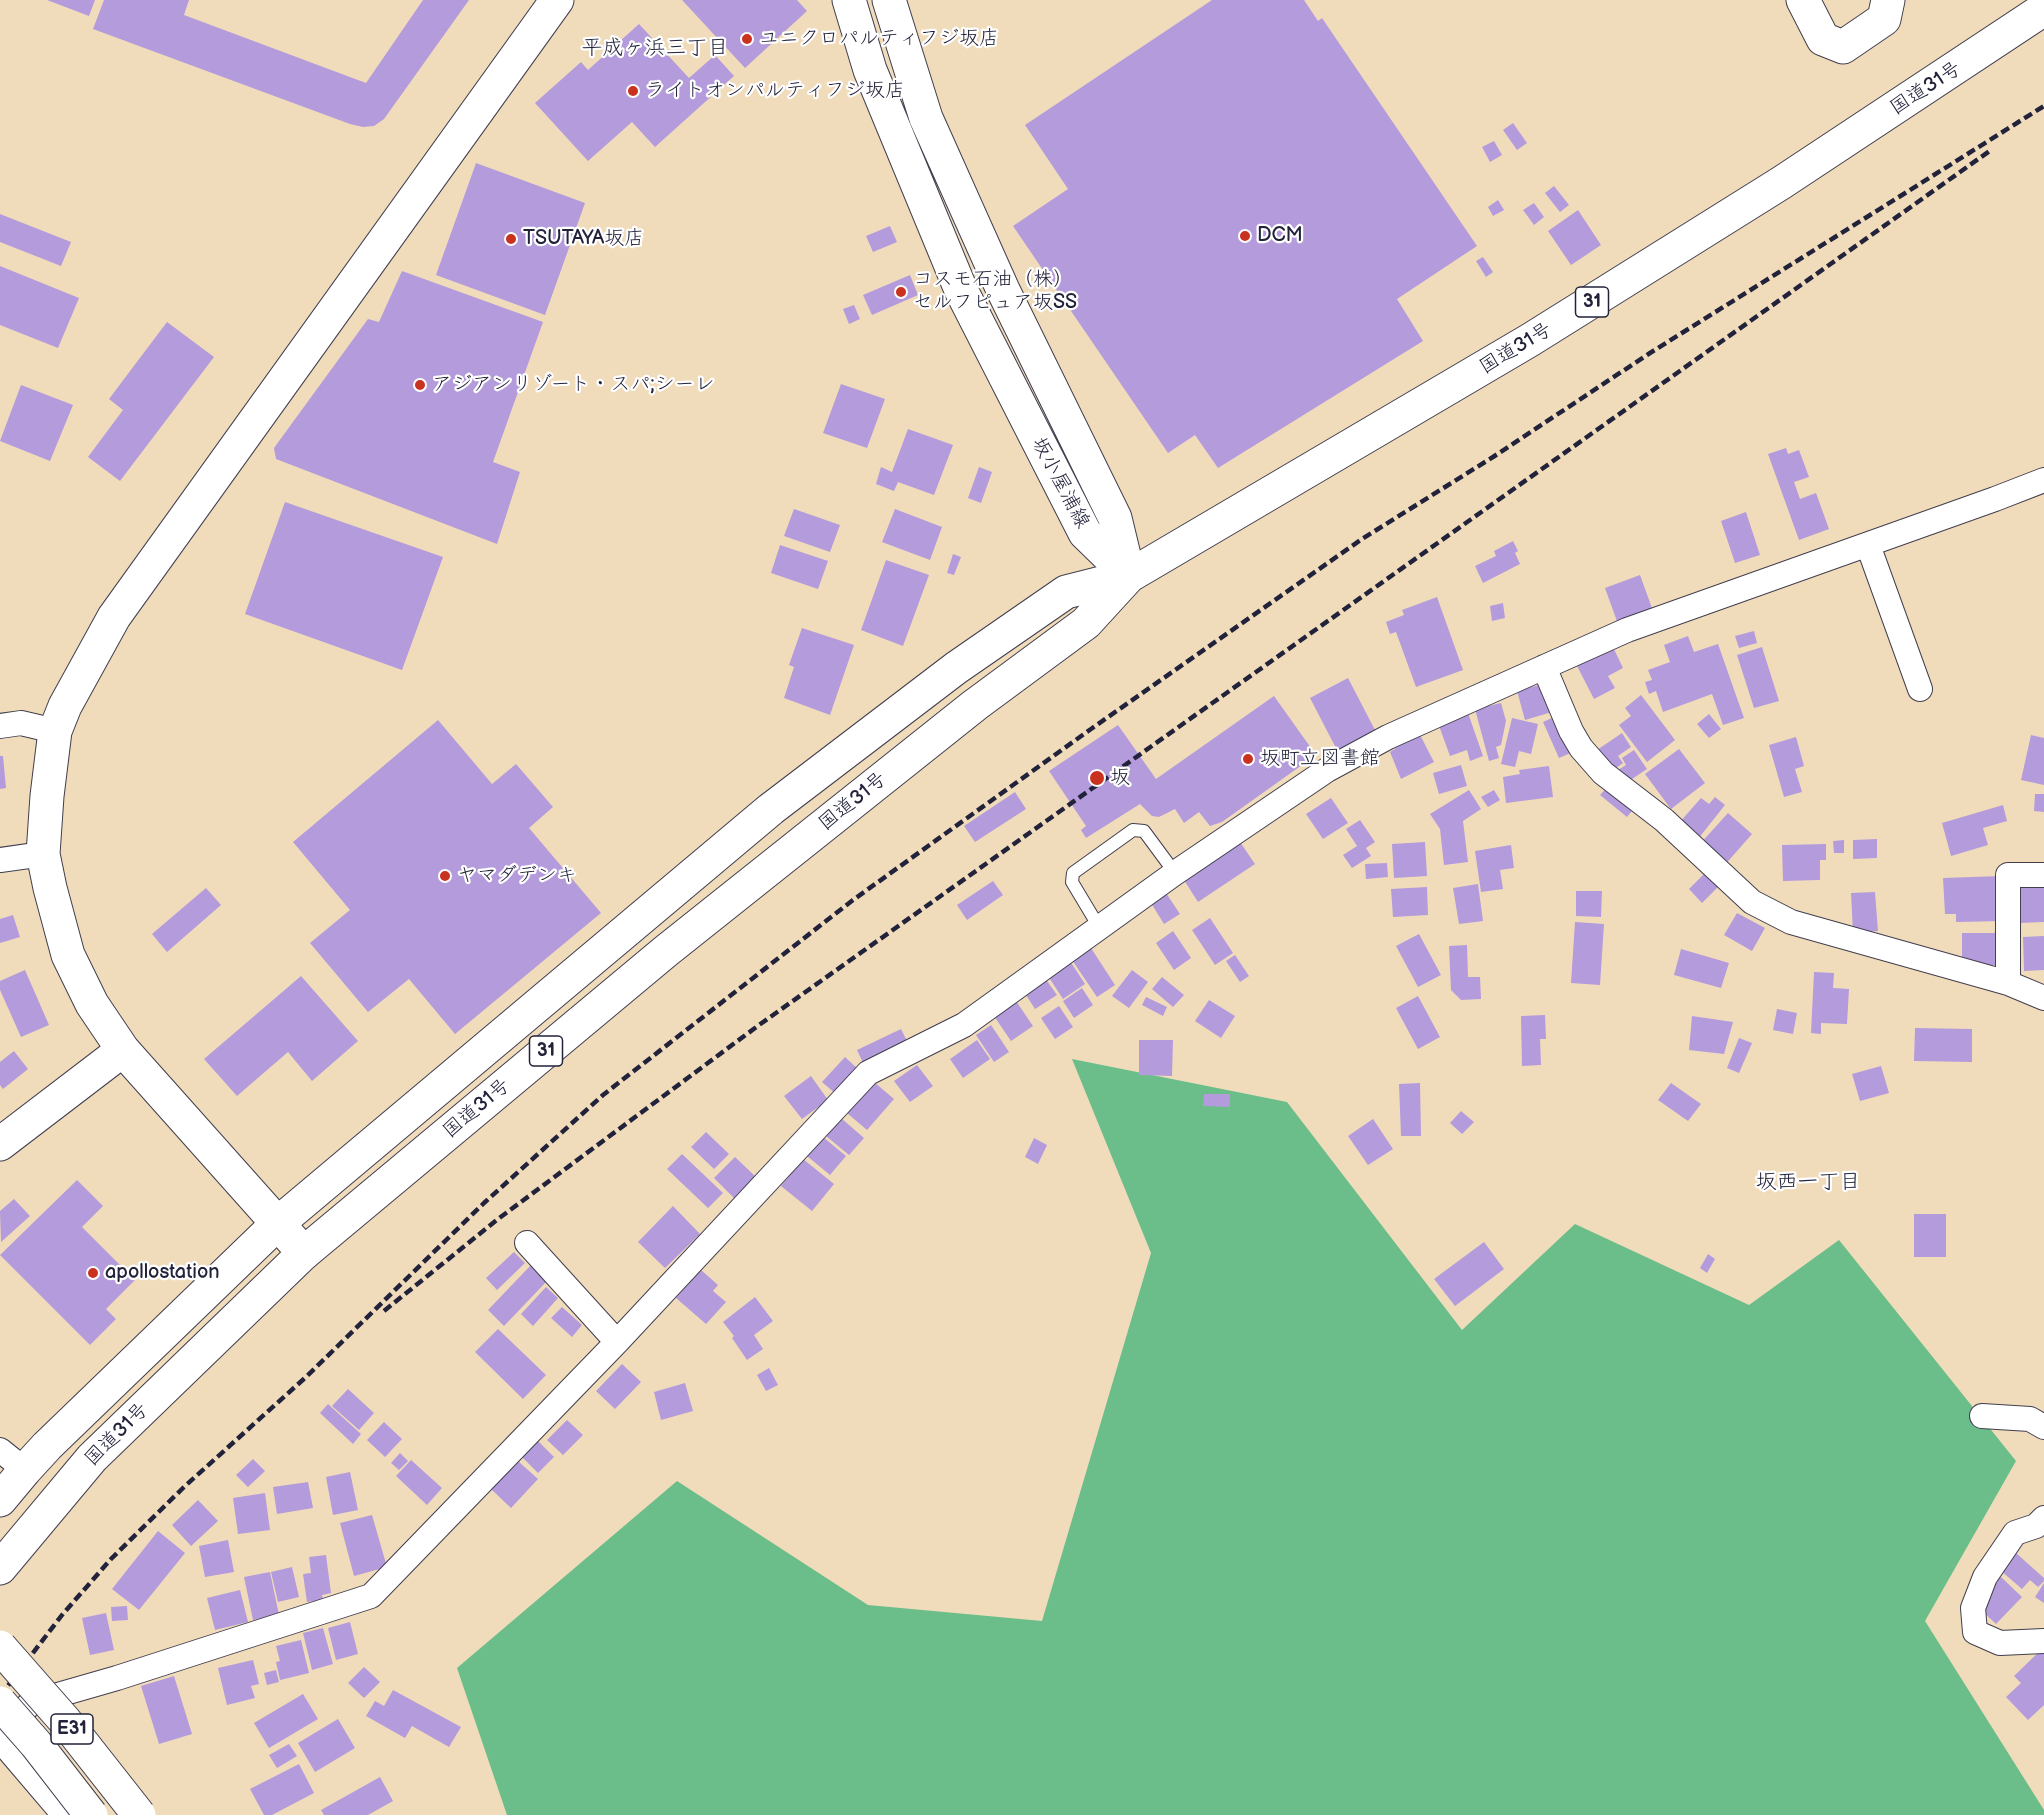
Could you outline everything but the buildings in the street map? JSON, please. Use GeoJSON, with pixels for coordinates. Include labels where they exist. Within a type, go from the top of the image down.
{"type":"FeatureCollection","features":[{"type":"Feature","properties":{"kind":"main road"},"geometry":{"type":"LineString","coordinates":[[304,1253],[123,1050],[92,1004],[68,955],[43,854],[55,731],[65,706],[114,617],[557,0]]}},
{"type":"Feature","properties":{"kind":"main road","name":"坂小屋浦線"},"geometry":{"type":"LineString","coordinates":[[849,0],[870,70],[961,290],[1084,533],[1130,576]]}},
{"type":"Feature","properties":{"kind":"main road","name":"坂小屋浦線"},"geometry":{"type":"LineString","coordinates":[[889,0],[926,118],[1003,290],[1115,518],[1130,576]]}},
{"type":"Feature","properties":{"kind":"main road"},"geometry":{"type":"LineString","coordinates":[[1803,0],[1823,39],[1843,47],[1884,19],[1888,0]]}},
{"type":"Feature","properties":{"kind":"main road","name":"国道31号"},"geometry":{"type":"LineString","coordinates":[[0,1568],[92,1458],[304,1253],[666,951],[975,705],[1086,623],[1130,576],[1530,340],[1650,266],[1820,158],[2044,9]]}},
{"type":"Feature","properties":{"kind":"main road","name":"国道31号"},"geometry":{"type":"LineString","coordinates":[[7,1480],[277,1224],[771,809],[947,675],[1066,592],[1130,576]]}},
{"type":"Feature","properties":{"kind":"main road"},"geometry":{"type":"LineString","coordinates":[[0,1144],[123,1050]]}},
{"type":"Feature","properties":{"kind":"main road","name":"E31"},"geometry":{"type":"LineString","coordinates":[[0,1647],[65,1721],[139,1815]]}},
{"type":"Feature","properties":{"kind":"main road","name":"E31"},"geometry":{"type":"LineString","coordinates":[[15,1703],[36,1744],[91,1815]]}},
{"type":"Feature","properties":{"kind":"street"},"geometry":{"type":"LineString","coordinates":[[0,1697],[15,1703],[117,1678],[371,1596],[617,1342],[868,1073],[964,1025],[1175,873],[1327,770],[1388,737],[1627,630],[2043,482]]}},
{"type":"Feature","properties":{"kind":"street"},"geometry":{"type":"LineString","coordinates":[[1869,544],[1920,688]]}},
{"type":"Feature","properties":{"kind":"street"},"geometry":{"type":"LineString","coordinates":[[1544,667],[1571,731],[1581,748],[1603,773],[1664,820],[1752,902],[1791,922],[2008,982],[2044,998]]}},
{"type":"Feature","properties":{"kind":"street"},"geometry":{"type":"LineString","coordinates":[[0,726],[21,723],[55,731]]}},
{"type":"Feature","properties":{"kind":"street"},"geometry":{"type":"LineString","coordinates":[[0,860],[43,854]]}},
{"type":"Feature","properties":{"kind":"street"},"geometry":{"type":"LineString","coordinates":[[2008,982],[2008,875],[2044,875]]}},
{"type":"Feature","properties":{"kind":"street"},"geometry":{"type":"LineString","coordinates":[[527,1243],[617,1342]]}},
{"type":"Feature","properties":{"kind":"street"},"geometry":{"type":"LineString","coordinates":[[1982,1416],[2030,1419],[2044,1427]]}},
{"type":"Feature","properties":{"kind":"street"},"geometry":{"type":"LineString","coordinates":[[2044,1518],[2036,1526],[2015,1533],[1985,1577],[1973,1608],[1975,1632],[2000,1643],[2044,1641]]}},
{"type":"Feature","properties":{"kind":"street"},"geometry":{"type":"LineString","coordinates":[[15,1703],[0,1741],[64,1815]]}},
{"type":"Feature","properties":{"kind":"lane"},"geometry":{"type":"LineString","coordinates":[[1099,927],[1072,882],[1073,873],[1133,830],[1144,831],[1175,873]]}},
{"type":"Feature","properties":{"kind":"green space"},"geometry":{"type":"Polygon","coordinates":[[[1072,1059],[1287,1102],[1462,1330],[1575,1224],[1749,1305],[1839,1240],[2016,1461],[1925,1621],[2044,1810],[2044,1815],[507,1815],[457,1668],[677,1481],[868,1605],[1042,1621],[1151,1253],[1072,1059]]]}},
{"type":"Feature","properties":{"kind":"railway"},"geometry":{"type":"LineString","coordinates":[[0,1696],[62,1615],[111,1559],[184,1487],[306,1377],[484,1203],[603,1095],[853,900],[1362,539],[1493,457],[1650,353],[2044,106]]}},
{"type":"Feature","properties":{"kind":"railway"},"geometry":{"type":"LineString","coordinates":[[384,1311],[498,1219],[759,1025],[1991,150]]}},
{"type":"Feature","properties":{"kind":"place","name":"ユニクロパルティフジ坂店"},"geometry":{"type":"Point","coordinates":[747,39]}},
{"type":"Feature","properties":{"kind":"place","name":"ライトオンパルティフジ坂店"},"geometry":{"type":"Point","coordinates":[633,91]}},
{"type":"Feature","properties":{"kind":"place","name":"DCM"},"geometry":{"type":"Point","coordinates":[1245,236]}},
{"type":"Feature","properties":{"kind":"place","name":"TSUTAYA坂店"},"geometry":{"type":"Point","coordinates":[511,239]}},
{"type":"Feature","properties":{"kind":"place","name":"コスモ石油（株） セルフピュア坂SS"},"geometry":{"type":"Point","coordinates":[901,292]}},
{"type":"Feature","properties":{"kind":"place","name":"アジアンリゾート・スパ;シーレ"},"geometry":{"type":"Point","coordinates":[420,385]}},
{"type":"Feature","properties":{"kind":"place","name":"坂町立図書館"},"geometry":{"type":"Point","coordinates":[1248,759]}},
{"type":"Feature","properties":{"kind":"place","name":"坂"},"geometry":{"type":"Point","coordinates":[1097,778]}},
{"type":"Feature","properties":{"kind":"place","name":"ヤマダデンキ"},"geometry":{"type":"Point","coordinates":[445,876]}},
{"type":"Feature","properties":{"kind":"place","name":"apollostation"},"geometry":{"type":"Point","coordinates":[93,1273]}},
{"type":"Feature","properties":{"kind":"district","name":"平成ヶ浜三丁目"},"geometry":{"type":"Point","coordinates":[655,49]}},
{"type":"Feature","properties":{"kind":"district","name":"坂西一丁目"},"geometry":{"type":"Point","coordinates":[1808,1183]}}]}
